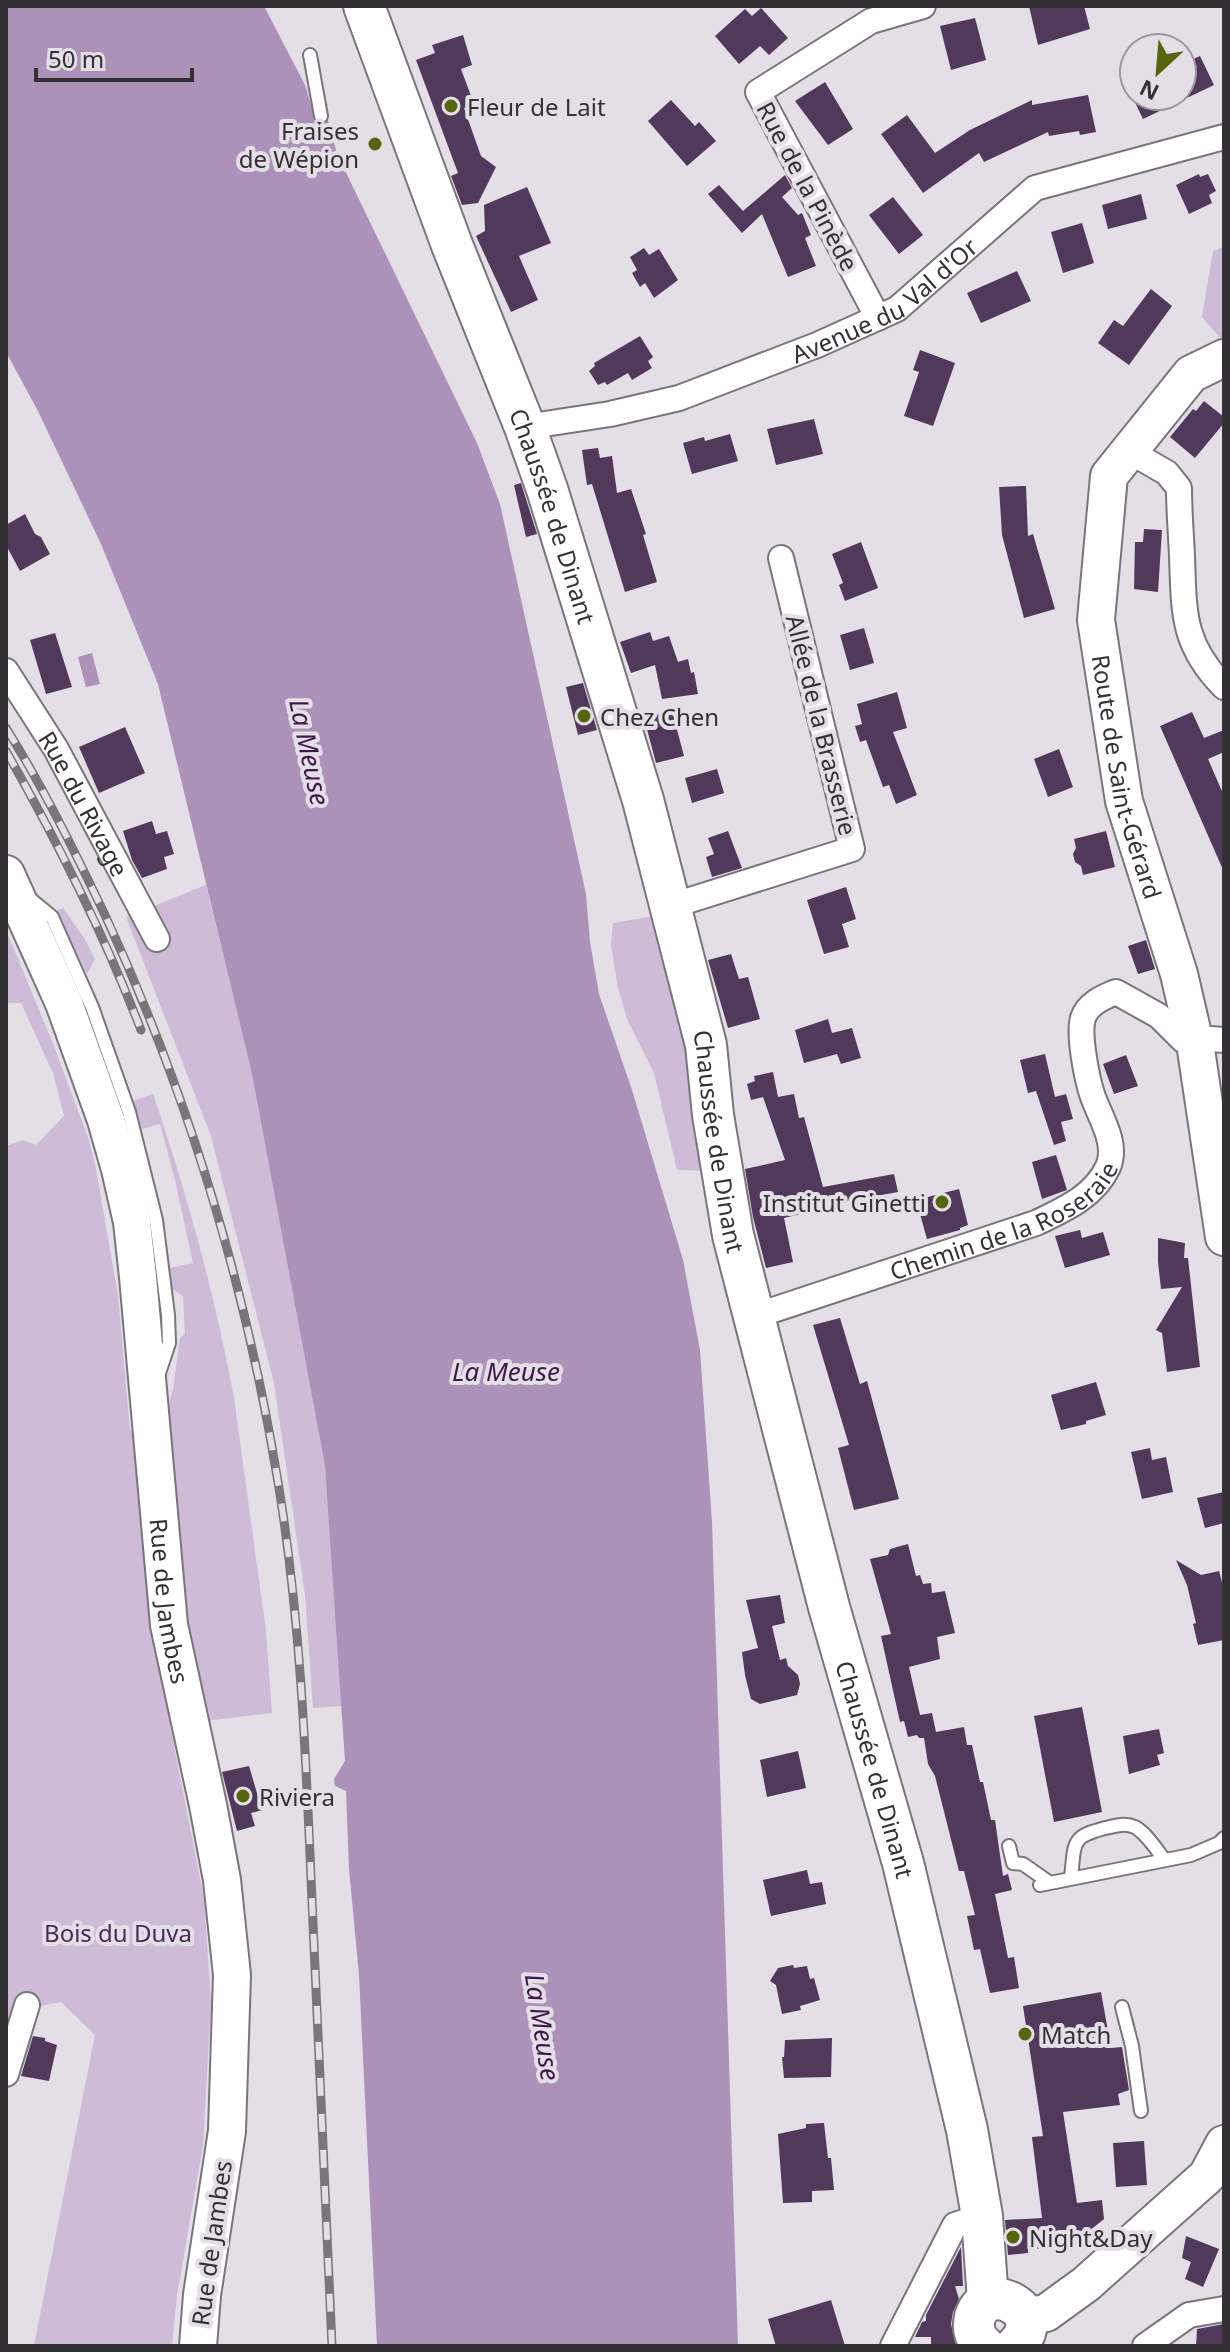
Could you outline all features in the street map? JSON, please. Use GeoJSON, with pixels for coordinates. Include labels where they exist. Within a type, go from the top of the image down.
{"type":"FeatureCollection","features":[{"type":"Feature","properties":{"kind":"main road","name":"Chaussée de Dinant"},"geometry":{"type":"LineString","coordinates":[[364,6],[547,489],[638,786],[671,906],[706,1045],[713,1115],[733,1235],[829,1607],[903,1863],[967,2130],[982,2216],[988,2301]]}},
{"type":"Feature","properties":{"kind":"main road","name":"Route de Saint-Gérard"},"geometry":{"type":"LineString","coordinates":[[1224,358],[1191,374],[1109,476],[1096,620],[1124,801],[1179,974],[1209,1041],[1224,1237]]}},
{"type":"Feature","properties":{"kind":"main road","name":"Rue de Jambes"},"geometry":{"type":"LineString","coordinates":[[8,878],[64,1003],[106,1120],[132,1222],[169,1625],[222,1880],[232,1975],[227,2131],[202,2295],[198,2346]]}},
{"type":"Feature","properties":{"kind":"main road"},"geometry":{"type":"LineString","coordinates":[[1025,2337],[1046,2313],[1086,2284],[1207,2176],[1224,2144]]}},
{"type":"Feature","properties":{"kind":"main road"},"geometry":{"type":"LineString","coordinates":[[984,2346],[977,2340],[973,2326],[977,2312],[988,2301],[1003,2299],[1017,2305],[1025,2337]]}},
{"type":"Feature","properties":{"kind":"street","name":"Rue de la Pinède"},"geometry":{"type":"LineString","coordinates":[[878,318],[758,92],[871,21],[923,6]]}},
{"type":"Feature","properties":{"kind":"street","name":"Avenue du Val d'Or"},"geometry":{"type":"LineString","coordinates":[[525,427],[610,414],[679,398],[817,345],[897,309],[1035,188],[1224,137]]}},
{"type":"Feature","properties":{"kind":"street"},"geometry":{"type":"LineString","coordinates":[[1129,451],[1167,473],[1179,488],[1183,608],[1188,631],[1198,655],[1224,687]]}},
{"type":"Feature","properties":{"kind":"street","name":"Allée de la Brasserie"},"geometry":{"type":"LineString","coordinates":[[671,906],[852,849],[781,558]]}},
{"type":"Feature","properties":{"kind":"street","name":"Rue du Rivage"},"geometry":{"type":"LineString","coordinates":[[6,671],[56,749],[157,939]]}},
{"type":"Feature","properties":{"kind":"street","name":"Chemin de la Roseraie"},"geometry":{"type":"LineString","coordinates":[[755,1316],[1036,1223],[1077,1203],[1107,1168],[1112,1147],[1091,1092],[1083,1039],[1083,1016],[1099,999],[1116,992],[1159,1016],[1183,1040],[1209,1041]]}},
{"type":"Feature","properties":{"kind":"street"},"geometry":{"type":"LineString","coordinates":[[6,2074],[27,2005]]}},
{"type":"Feature","properties":{"kind":"street"},"geometry":{"type":"LineString","coordinates":[[893,2346],[955,2225],[982,2216]]}},
{"type":"Feature","properties":{"kind":"street"},"geometry":{"type":"LineString","coordinates":[[1145,2346],[1189,2315],[1224,2309]]}},
{"type":"Feature","properties":{"kind":"lane"},"geometry":{"type":"LineString","coordinates":[[310,55],[321,116]]}},
{"type":"Feature","properties":{"kind":"lane"},"geometry":{"type":"LineString","coordinates":[[1071,1878],[1078,1839],[1086,1832],[1121,1824],[1138,1829],[1164,1859]]}},
{"type":"Feature","properties":{"kind":"lane"},"geometry":{"type":"LineString","coordinates":[[1009,1846],[1013,1863],[1023,1864],[1045,1884],[1191,1855],[1224,1838]]}},
{"type":"Feature","properties":{"kind":"lane"},"geometry":{"type":"LineString","coordinates":[[1122,2007],[1132,2046],[1141,2111]]}},
{"type":"Feature","properties":{"kind":"green space"},"geometry":{"type":"Polygon","coordinates":[[[1224,247],[1222,340],[1202,317],[1213,251],[1224,247]]]}},
{"type":"Feature","properties":{"kind":"green space"},"geometry":{"type":"Polygon","coordinates":[[[206,885],[252,1074],[325,1466],[343,1706],[313,1708],[305,1595],[274,1383],[211,1136],[126,917],[206,885]]]}},
{"type":"Feature","properties":{"kind":"green space"},"geometry":{"type":"Polygon","coordinates":[[[63,908],[95,959],[87,974],[57,910],[63,908]]]}},
{"type":"Feature","properties":{"kind":"green space"},"geometry":{"type":"Polygon","coordinates":[[[654,916],[689,1057],[708,1171],[677,1170],[654,1073],[627,1019],[618,988],[611,945],[613,923],[654,916]]]}},
{"type":"Feature","properties":{"kind":"green space","name":"Bois du Duva"},"geometry":{"type":"Polygon","coordinates":[[[6,930],[89,1140],[118,1295],[130,1431],[165,1416],[173,1390],[180,1338],[185,1334],[183,1296],[171,1288],[169,1268],[193,1263],[160,1124],[142,1129],[133,1101],[153,1094],[199,1245],[226,1359],[266,1631],[272,1713],[170,1725],[204,1899],[211,2002],[203,2146],[177,2295],[172,2346],[34,2346],[95,2035],[61,2002],[30,2008],[6,2066],[6,1146],[23,1140],[36,1145],[64,1116],[53,1073],[21,1003],[6,1003],[6,930]]]}},
{"type":"Feature","properties":{"kind":"water","name":"La Meuse"},"geometry":{"type":"Polygon","coordinates":[[[6,6],[264,6],[305,85],[315,118],[328,120],[337,154],[477,443],[500,504],[586,894],[599,994],[632,1090],[683,1260],[700,1350],[712,1522],[738,2346],[377,2346],[359,1975],[349,1869],[346,1791],[335,1786],[334,1779],[345,1761],[325,1466],[252,1074],[158,684],[101,544],[38,411],[6,352],[6,6]]]}},
{"type":"Feature","properties":{"kind":"water"},"geometry":{"type":"Polygon","coordinates":[[[92,653],[100,684],[86,687],[78,657],[92,653]]]}},
{"type":"Feature","properties":{"kind":"building"},"geometry":{"type":"Polygon","coordinates":[[[1029,6],[1084,6],[1090,29],[1038,45],[1029,6]]]}},
{"type":"Feature","properties":{"kind":"building"},"geometry":{"type":"Polygon","coordinates":[[[761,8],[788,38],[769,55],[760,46],[739,64],[715,36],[745,9],[752,16],[761,8]]]}},
{"type":"Feature","properties":{"kind":"building"},"geometry":{"type":"Polygon","coordinates":[[[975,18],[986,60],[951,70],[940,26],[975,18]]]}},
{"type":"Feature","properties":{"kind":"building"},"geometry":{"type":"Polygon","coordinates":[[[463,35],[472,65],[461,69],[474,104],[464,108],[481,156],[496,167],[478,203],[462,205],[451,176],[458,173],[416,60],[435,53],[432,45],[463,35]]]}},
{"type":"Feature","properties":{"kind":"building"},"geometry":{"type":"Polygon","coordinates":[[[1198,57],[1214,85],[1198,93],[1198,57]]]}},
{"type":"Feature","properties":{"kind":"building"},"geometry":{"type":"Polygon","coordinates":[[[825,82],[853,129],[828,145],[795,101],[825,82]]]}},
{"type":"Feature","properties":{"kind":"building"},"geometry":{"type":"Polygon","coordinates":[[[1088,95],[1096,132],[1080,135],[1079,131],[1049,136],[1048,132],[984,162],[979,153],[923,193],[881,134],[907,115],[935,153],[970,130],[1032,100],[1032,105],[1088,95]]]}},
{"type":"Feature","properties":{"kind":"building"},"geometry":{"type":"Polygon","coordinates":[[[671,100],[695,126],[699,122],[716,141],[687,166],[648,121],[671,100]]]}},
{"type":"Feature","properties":{"kind":"building"},"geometry":{"type":"Polygon","coordinates":[[[1140,112],[1158,112],[1143,119],[1140,112]]]}},
{"type":"Feature","properties":{"kind":"building"},"geometry":{"type":"Polygon","coordinates":[[[1199,174],[1200,177],[1208,174],[1216,191],[1209,195],[1212,203],[1189,214],[1176,185],[1199,174]]]}},
{"type":"Feature","properties":{"kind":"building"},"geometry":{"type":"Polygon","coordinates":[[[785,175],[792,188],[782,197],[798,215],[802,213],[811,235],[805,238],[816,266],[788,277],[762,214],[742,233],[708,194],[719,185],[743,211],[785,175]]]}},
{"type":"Feature","properties":{"kind":"building"},"geometry":{"type":"Polygon","coordinates":[[[527,187],[551,243],[519,256],[538,300],[511,312],[476,236],[485,231],[484,205],[527,187]]]}},
{"type":"Feature","properties":{"kind":"building"},"geometry":{"type":"Polygon","coordinates":[[[1141,194],[1147,219],[1108,229],[1102,205],[1141,194]]]}},
{"type":"Feature","properties":{"kind":"building"},"geometry":{"type":"Polygon","coordinates":[[[893,197],[923,235],[899,254],[869,215],[893,197]]]}},
{"type":"Feature","properties":{"kind":"building"},"geometry":{"type":"Polygon","coordinates":[[[1082,223],[1094,263],[1063,273],[1051,232],[1082,223]]]}},
{"type":"Feature","properties":{"kind":"building"},"geometry":{"type":"Polygon","coordinates":[[[644,248],[649,255],[659,249],[678,280],[654,298],[645,283],[640,287],[632,273],[637,270],[630,257],[644,248]]]}},
{"type":"Feature","properties":{"kind":"building"},"geometry":{"type":"Polygon","coordinates":[[[1017,271],[1031,301],[981,323],[967,293],[1017,271]]]}},
{"type":"Feature","properties":{"kind":"building"},"geometry":{"type":"Polygon","coordinates":[[[1151,289],[1172,306],[1129,365],[1098,343],[1114,320],[1123,326],[1151,289]]]}},
{"type":"Feature","properties":{"kind":"building"},"geometry":{"type":"Polygon","coordinates":[[[640,336],[653,357],[648,361],[652,368],[632,380],[628,373],[607,385],[605,382],[598,385],[589,371],[595,366],[594,363],[640,336]]]}},
{"type":"Feature","properties":{"kind":"building"},"geometry":{"type":"Polygon","coordinates":[[[920,350],[955,363],[933,426],[904,416],[919,372],[913,370],[920,350]]]}},
{"type":"Feature","properties":{"kind":"building"},"geometry":{"type":"Polygon","coordinates":[[[1204,401],[1224,417],[1224,423],[1195,458],[1170,437],[1193,409],[1196,411],[1204,401]]]}},
{"type":"Feature","properties":{"kind":"building"},"geometry":{"type":"Polygon","coordinates":[[[814,419],[823,454],[776,465],[767,429],[814,419]]]}},
{"type":"Feature","properties":{"kind":"building"},"geometry":{"type":"Polygon","coordinates":[[[730,434],[738,461],[692,474],[683,443],[730,434]]]}},
{"type":"Feature","properties":{"kind":"building"},"geometry":{"type":"Polygon","coordinates":[[[598,448],[600,458],[612,456],[617,493],[631,489],[657,582],[625,592],[592,484],[587,485],[582,450],[598,448]]]}},
{"type":"Feature","properties":{"kind":"building"},"geometry":{"type":"Polygon","coordinates":[[[521,483],[537,534],[526,537],[514,485],[521,483]]]}},
{"type":"Feature","properties":{"kind":"building"},"geometry":{"type":"Polygon","coordinates":[[[1026,486],[1028,536],[1033,534],[1055,609],[1024,618],[1002,535],[999,487],[1026,486]]]}},
{"type":"Feature","properties":{"kind":"building"},"geometry":{"type":"Polygon","coordinates":[[[25,514],[50,554],[20,571],[6,545],[6,525],[25,514]]]}},
{"type":"Feature","properties":{"kind":"building"},"geometry":{"type":"Polygon","coordinates":[[[1144,529],[1162,530],[1158,592],[1134,589],[1135,542],[1143,542],[1144,529]]]}},
{"type":"Feature","properties":{"kind":"building"},"geometry":{"type":"Polygon","coordinates":[[[861,542],[878,588],[845,601],[839,585],[843,583],[832,554],[861,542]]]}},
{"type":"Feature","properties":{"kind":"building"},"geometry":{"type":"Polygon","coordinates":[[[864,628],[874,663],[850,670],[840,635],[864,628]]]}},
{"type":"Feature","properties":{"kind":"building"},"geometry":{"type":"Polygon","coordinates":[[[650,632],[653,641],[669,636],[678,662],[688,659],[698,694],[662,699],[655,665],[631,673],[620,642],[650,632]]]}},
{"type":"Feature","properties":{"kind":"building"},"geometry":{"type":"Polygon","coordinates":[[[55,633],[72,687],[46,694],[30,640],[55,633]]]}},
{"type":"Feature","properties":{"kind":"building"},"geometry":{"type":"Polygon","coordinates":[[[583,683],[597,730],[578,735],[566,687],[583,683]]]}},
{"type":"Feature","properties":{"kind":"building"},"geometry":{"type":"Polygon","coordinates":[[[897,692],[907,728],[893,732],[917,795],[896,804],[889,785],[883,787],[866,740],[860,742],[855,726],[862,724],[857,704],[897,692]]]}},
{"type":"Feature","properties":{"kind":"building"},"geometry":{"type":"Polygon","coordinates":[[[672,711],[684,756],[656,763],[644,718],[672,711]]]}},
{"type":"Feature","properties":{"kind":"building"},"geometry":{"type":"Polygon","coordinates":[[[1192,712],[1204,738],[1224,730],[1224,752],[1208,759],[1224,796],[1224,872],[1160,726],[1192,712]]]}},
{"type":"Feature","properties":{"kind":"building"},"geometry":{"type":"Polygon","coordinates":[[[125,727],[145,773],[99,793],[79,747],[125,727]]]}},
{"type":"Feature","properties":{"kind":"building"},"geometry":{"type":"Polygon","coordinates":[[[1059,749],[1073,787],[1048,797],[1034,759],[1059,749]]]}},
{"type":"Feature","properties":{"kind":"building"},"geometry":{"type":"Polygon","coordinates":[[[717,769],[724,793],[692,803],[685,778],[717,769]]]}},
{"type":"Feature","properties":{"kind":"building"},"geometry":{"type":"Polygon","coordinates":[[[152,821],[156,834],[167,831],[174,854],[164,857],[167,869],[142,878],[132,860],[123,831],[152,821]]]}},
{"type":"Feature","properties":{"kind":"building"},"geometry":{"type":"Polygon","coordinates":[[[728,831],[742,868],[712,877],[706,857],[714,854],[708,838],[728,831]]]}},
{"type":"Feature","properties":{"kind":"building"},"geometry":{"type":"Polygon","coordinates":[[[1106,831],[1115,867],[1083,875],[1073,854],[1076,848],[1074,839],[1106,831]]]}},
{"type":"Feature","properties":{"kind":"building"},"geometry":{"type":"Polygon","coordinates":[[[846,887],[856,919],[842,924],[849,947],[824,954],[807,900],[846,887]]]}},
{"type":"Feature","properties":{"kind":"building"},"geometry":{"type":"Polygon","coordinates":[[[1146,940],[1155,969],[1138,974],[1128,946],[1146,940]]]}},
{"type":"Feature","properties":{"kind":"building"},"geometry":{"type":"Polygon","coordinates":[[[731,954],[739,979],[748,977],[760,1019],[728,1028],[708,960],[731,954]]]}},
{"type":"Feature","properties":{"kind":"building"},"geometry":{"type":"Polygon","coordinates":[[[828,1019],[832,1033],[852,1028],[861,1058],[841,1064],[837,1054],[804,1063],[795,1030],[828,1019]]]}},
{"type":"Feature","properties":{"kind":"building"},"geometry":{"type":"Polygon","coordinates":[[[1045,1054],[1055,1097],[1066,1094],[1073,1119],[1061,1122],[1066,1141],[1054,1145],[1036,1091],[1028,1093],[1020,1060],[1045,1054]]]}},
{"type":"Feature","properties":{"kind":"building"},"geometry":{"type":"Polygon","coordinates":[[[1126,1055],[1138,1086],[1114,1094],[1103,1064],[1126,1055]]]}},
{"type":"Feature","properties":{"kind":"building"},"geometry":{"type":"Polygon","coordinates":[[[773,1072],[778,1097],[794,1094],[799,1118],[804,1117],[823,1187],[894,1174],[898,1192],[821,1206],[821,1209],[784,1218],[793,1262],[766,1268],[745,1169],[785,1160],[763,1097],[751,1100],[747,1084],[755,1081],[754,1076],[773,1072]]]}},
{"type":"Feature","properties":{"kind":"building"},"geometry":{"type":"Polygon","coordinates":[[[1056,1155],[1067,1190],[1042,1199],[1032,1162],[1056,1155]]]}},
{"type":"Feature","properties":{"kind":"building"},"geometry":{"type":"Polygon","coordinates":[[[959,1189],[968,1225],[927,1239],[916,1200],[959,1189]]]}},
{"type":"Feature","properties":{"kind":"building"},"geometry":{"type":"Polygon","coordinates":[[[1080,1230],[1082,1238],[1103,1232],[1110,1255],[1065,1268],[1055,1236],[1080,1230]]]}},
{"type":"Feature","properties":{"kind":"building"},"geometry":{"type":"Polygon","coordinates":[[[1158,1238],[1185,1243],[1184,1258],[1188,1258],[1200,1367],[1167,1372],[1162,1333],[1156,1330],[1182,1287],[1161,1289],[1158,1238]]]}},
{"type":"Feature","properties":{"kind":"building"},"geometry":{"type":"Polygon","coordinates":[[[840,1318],[860,1384],[867,1381],[899,1499],[854,1510],[838,1448],[849,1445],[813,1325],[840,1318]]]}},
{"type":"Feature","properties":{"kind":"building"},"geometry":{"type":"Polygon","coordinates":[[[1096,1382],[1106,1415],[1061,1430],[1051,1395],[1096,1382]]]}},
{"type":"Feature","properties":{"kind":"building"},"geometry":{"type":"Polygon","coordinates":[[[1150,1448],[1152,1460],[1166,1457],[1173,1492],[1142,1499],[1131,1452],[1150,1448]]]}},
{"type":"Feature","properties":{"kind":"building"},"geometry":{"type":"Polygon","coordinates":[[[1224,1492],[1224,1523],[1205,1528],[1197,1498],[1224,1492]]]}},
{"type":"Feature","properties":{"kind":"building"},"geometry":{"type":"Polygon","coordinates":[[[908,1544],[916,1576],[920,1575],[923,1584],[931,1583],[932,1593],[945,1591],[955,1633],[937,1637],[940,1659],[909,1667],[920,1715],[932,1713],[936,1732],[964,1727],[967,1745],[972,1745],[991,1820],[995,1820],[1003,1876],[1008,1874],[1012,1890],[995,1894],[1008,1958],[1014,1957],[1019,1988],[990,1993],[980,1949],[974,1950],[967,1916],[975,1915],[964,1871],[959,1871],[935,1776],[928,1764],[924,1738],[917,1735],[908,1737],[904,1721],[900,1722],[881,1636],[891,1634],[870,1559],[888,1555],[890,1549],[908,1544]]]}},
{"type":"Feature","properties":{"kind":"building"},"geometry":{"type":"Polygon","coordinates":[[[1176,1560],[1201,1575],[1219,1571],[1224,1590],[1224,1640],[1198,1645],[1187,1585],[1176,1560]]]}},
{"type":"Feature","properties":{"kind":"building"},"geometry":{"type":"Polygon","coordinates":[[[780,1595],[785,1623],[772,1626],[780,1660],[786,1658],[788,1666],[798,1675],[800,1684],[797,1695],[760,1704],[751,1699],[745,1675],[742,1652],[758,1648],[746,1600],[780,1595]]]}},
{"type":"Feature","properties":{"kind":"building"},"geometry":{"type":"Polygon","coordinates":[[[1082,1707],[1102,1812],[1054,1822],[1034,1716],[1082,1707]]]}},
{"type":"Feature","properties":{"kind":"building"},"geometry":{"type":"Polygon","coordinates":[[[1159,1729],[1164,1753],[1157,1755],[1160,1765],[1129,1774],[1123,1736],[1159,1729]]]}},
{"type":"Feature","properties":{"kind":"building"},"geometry":{"type":"Polygon","coordinates":[[[798,1751],[806,1788],[767,1797],[760,1760],[798,1751]]]}},
{"type":"Feature","properties":{"kind":"building"},"geometry":{"type":"Polygon","coordinates":[[[249,1766],[262,1810],[251,1813],[255,1826],[237,1831],[222,1772],[249,1766]]]}},
{"type":"Feature","properties":{"kind":"building"},"geometry":{"type":"Polygon","coordinates":[[[807,1870],[810,1884],[822,1882],[826,1904],[771,1916],[763,1880],[807,1870]]]}},
{"type":"Feature","properties":{"kind":"building"},"geometry":{"type":"Polygon","coordinates":[[[793,1965],[794,1968],[807,1966],[820,2000],[800,2006],[801,2010],[782,2014],[776,1985],[770,1981],[778,1968],[793,1965]]]}},
{"type":"Feature","properties":{"kind":"building"},"geometry":{"type":"Polygon","coordinates":[[[1101,1992],[1111,2048],[1122,2047],[1129,2090],[1118,2094],[1120,2105],[1063,2112],[1077,2203],[1102,2200],[1104,2219],[1068,2248],[1028,2249],[1028,2253],[1008,2255],[1005,2220],[1042,2218],[1032,2137],[1043,2136],[1023,2006],[1101,1992]]]}},
{"type":"Feature","properties":{"kind":"building"},"geometry":{"type":"Polygon","coordinates":[[[33,2036],[57,2045],[49,2081],[21,2076],[33,2036]]]}},
{"type":"Feature","properties":{"kind":"building"},"geometry":{"type":"Polygon","coordinates":[[[832,2038],[831,2077],[784,2078],[782,2057],[785,2040],[832,2038]]]}},
{"type":"Feature","properties":{"kind":"building"},"geometry":{"type":"Polygon","coordinates":[[[824,2123],[834,2190],[812,2191],[812,2202],[783,2203],[778,2134],[806,2128],[806,2124],[824,2123]]]}},
{"type":"Feature","properties":{"kind":"building"},"geometry":{"type":"Polygon","coordinates":[[[1144,2141],[1147,2185],[1116,2187],[1113,2143],[1144,2141]]]}},
{"type":"Feature","properties":{"kind":"building"},"geometry":{"type":"Polygon","coordinates":[[[1186,2236],[1219,2249],[1203,2287],[1185,2279],[1191,2262],[1182,2258],[1186,2236]]]}},
{"type":"Feature","properties":{"kind":"building"},"geometry":{"type":"Polygon","coordinates":[[[961,2247],[963,2286],[955,2286],[959,2299],[951,2324],[956,2346],[931,2346],[931,2337],[915,2337],[922,2322],[926,2321],[926,2315],[961,2247]]]}},
{"type":"Feature","properties":{"kind":"building"},"geometry":{"type":"Polygon","coordinates":[[[831,2300],[845,2346],[776,2346],[768,2319],[831,2300]]]}},
{"type":"Feature","properties":{"kind":"building"},"geometry":{"type":"Polygon","coordinates":[[[1224,2324],[1224,2346],[1196,2346],[1197,2329],[1224,2324]]]}},
{"type":"Feature","properties":{"kind":"railway"},"geometry":{"type":"LineString","coordinates":[[6,728],[93,889],[162,1051],[188,1121],[231,1264],[265,1409],[286,1534],[301,1691],[332,2346]]}},
{"type":"Feature","properties":{"kind":"railway"},"geometry":{"type":"LineString","coordinates":[[6,751],[79,888],[141,1030]]}},
{"type":"Feature","properties":{"kind":"place","name":"Fleur de Lait"},"geometry":{"type":"Point","coordinates":[451,106]}},
{"type":"Feature","properties":{"kind":"place","name":"Fraises de Wépion"},"geometry":{"type":"Point","coordinates":[375,144]}},
{"type":"Feature","properties":{"kind":"place","name":"Chez Chen"},"geometry":{"type":"Point","coordinates":[584,716]}},
{"type":"Feature","properties":{"kind":"place","name":"Institut Ginetti"},"geometry":{"type":"Point","coordinates":[942,1202]}},
{"type":"Feature","properties":{"kind":"place","name":"Riviera"},"geometry":{"type":"Point","coordinates":[243,1796]}},
{"type":"Feature","properties":{"kind":"place","name":"Match"},"geometry":{"type":"Point","coordinates":[1025,2034]}},
{"type":"Feature","properties":{"kind":"place","name":"Night&Day"},"geometry":{"type":"Point","coordinates":[1013,2237]}}]}
